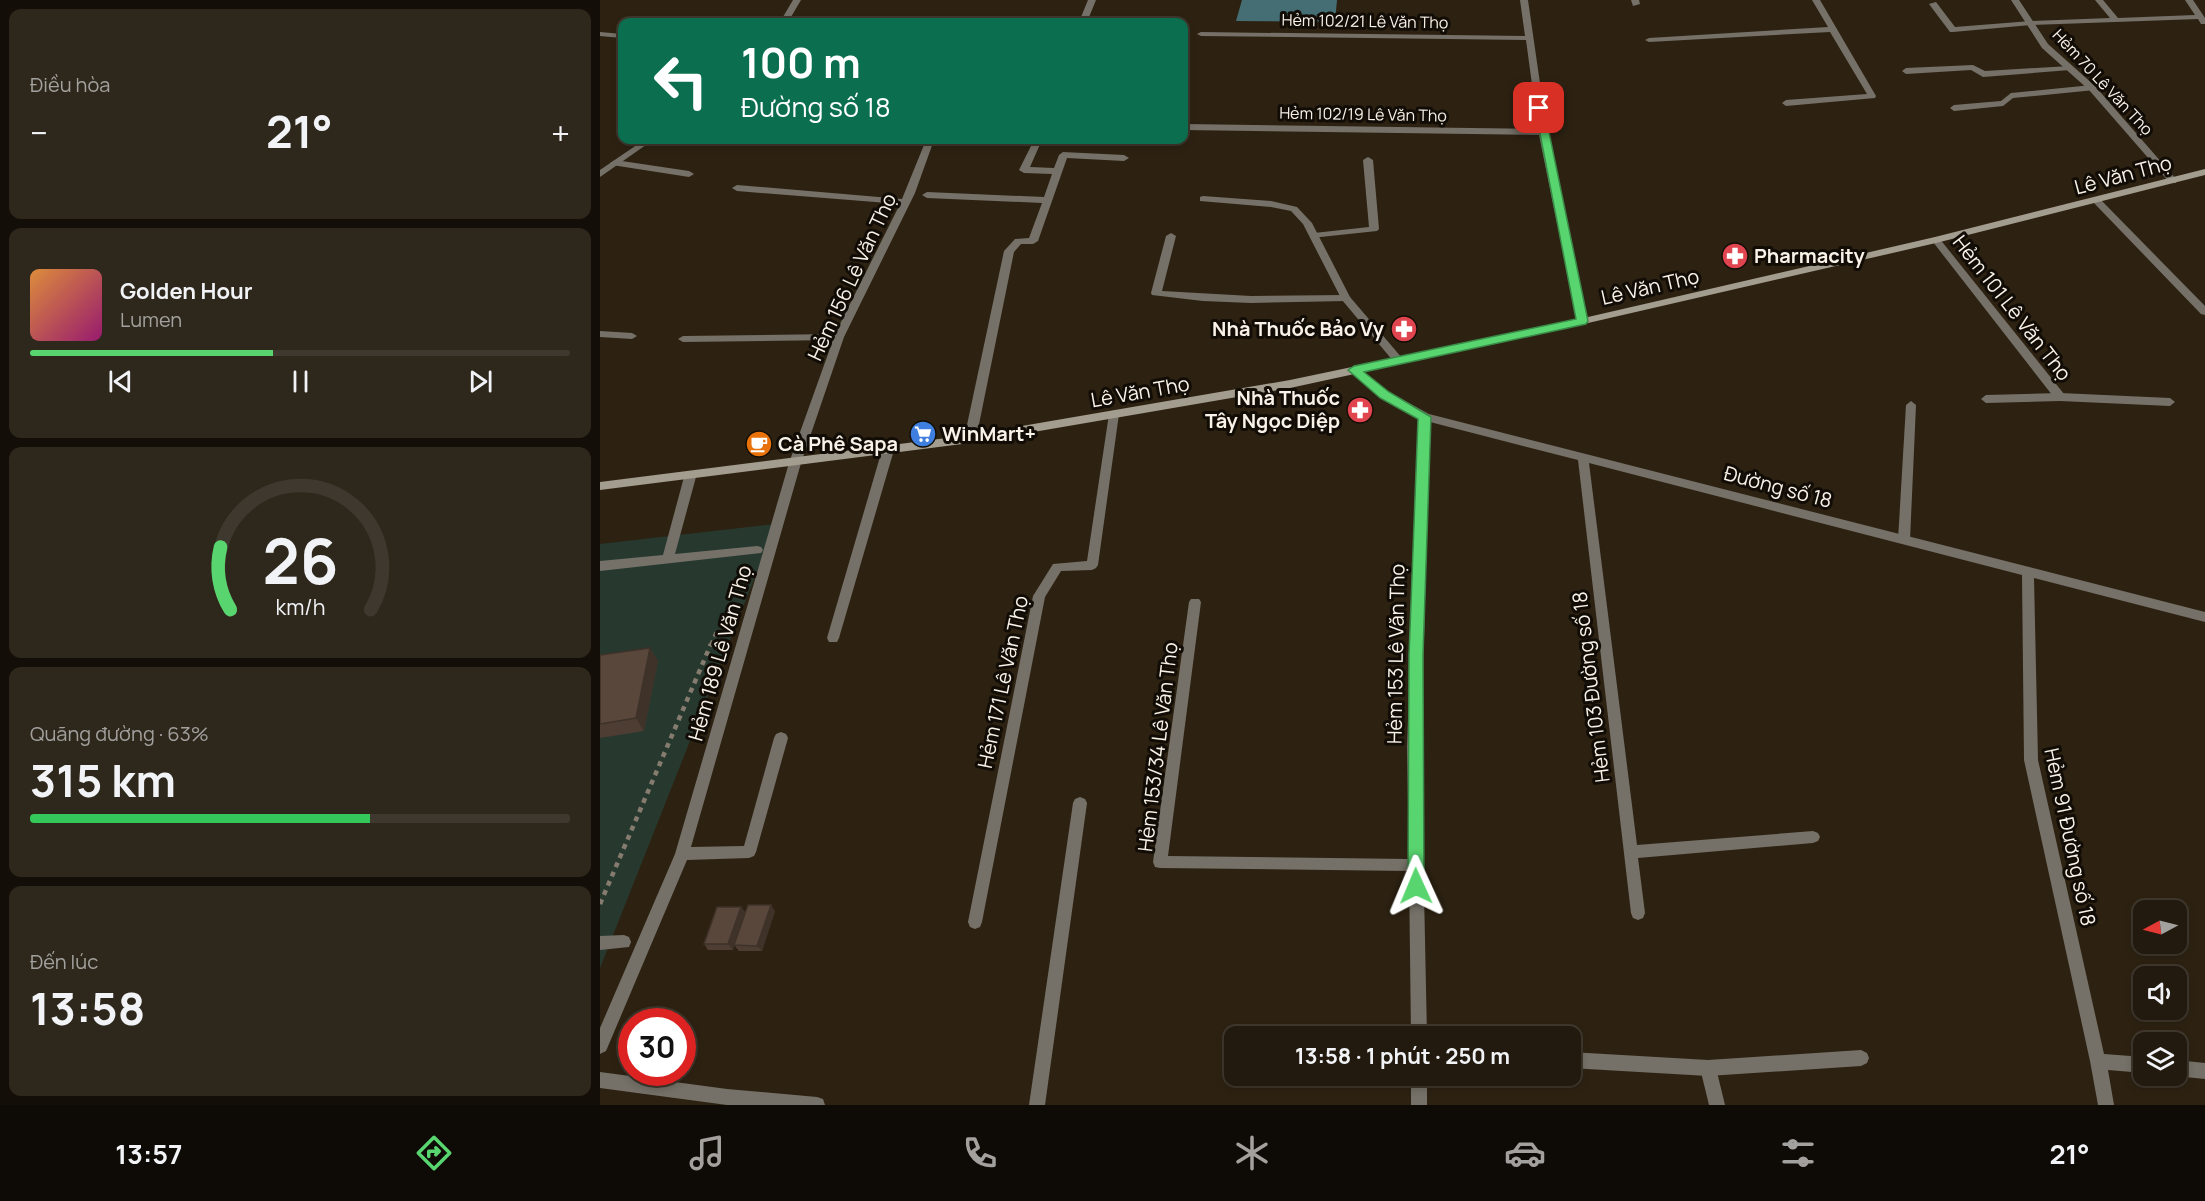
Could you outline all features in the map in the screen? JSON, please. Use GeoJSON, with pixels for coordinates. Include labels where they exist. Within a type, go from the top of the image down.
{"type":"FeatureCollection","features":[{"type":"Feature","properties":{"kind":"main road","name":"Lê Văn Thọ"},"geometry":{"type":"LineString","coordinates":[[600,486],[690,477],[970,439],[1290,384],[1582,321],[1936,240],[2205,172]]}},
{"type":"Feature","properties":{"kind":"street"},"geometry":{"type":"LineString","coordinates":[[786,18],[797,0]]}},
{"type":"Feature","properties":{"kind":"street"},"geometry":{"type":"LineString","coordinates":[[1085,18],[1092,0]]}},
{"type":"Feature","properties":{"kind":"street"},"geometry":{"type":"LineString","coordinates":[[1524,0],[1543,132],[1582,321]]}},
{"type":"Feature","properties":{"kind":"street"},"geometry":{"type":"LineString","coordinates":[[1786,103],[1872,96],[1816,0]]}},
{"type":"Feature","properties":{"kind":"street","name":"Hẻm 70 Lê Văn Thọ"},"geometry":{"type":"LineString","coordinates":[[2015,0],[2045,46],[2092,88],[2173,181]]}},
{"type":"Feature","properties":{"kind":"street"},"geometry":{"type":"LineString","coordinates":[[2099,0],[2116,20]]}},
{"type":"Feature","properties":{"kind":"street"},"geometry":{"type":"LineString","coordinates":[[2190,0],[2202,20]]}},
{"type":"Feature","properties":{"kind":"street"},"geometry":{"type":"LineString","coordinates":[[1933,4],[1953,30],[2116,20],[2202,20]]}},
{"type":"Feature","properties":{"kind":"street"},"geometry":{"type":"LineString","coordinates":[[1649,40],[1833,29]]}},
{"type":"Feature","properties":{"kind":"street"},"geometry":{"type":"LineString","coordinates":[[600,34],[618,36]]}},
{"type":"Feature","properties":{"kind":"street","name":"Hẻm 102/21 Lê Văn Thọ"},"geometry":{"type":"LineString","coordinates":[[1201,34],[1529,38]]}},
{"type":"Feature","properties":{"kind":"street"},"geometry":{"type":"LineString","coordinates":[[1906,71],[1973,67],[1983,74],[2070,68]]}},
{"type":"Feature","properties":{"kind":"street"},"geometry":{"type":"LineString","coordinates":[[1954,108],[2003,103],[2010,96],[2092,88]]}},
{"type":"Feature","properties":{"kind":"street","name":"Hẻm 102/19 Lê Văn Thọ"},"geometry":{"type":"LineString","coordinates":[[1188,127],[1543,132]]}},
{"type":"Feature","properties":{"kind":"street"},"geometry":{"type":"LineString","coordinates":[[600,174],[643,144]]}},
{"type":"Feature","properties":{"kind":"street","name":"Hẻm 156 Lê Văn Thọ"},"geometry":{"type":"LineString","coordinates":[[795,463],[839,337],[905,202],[928,144]]}},
{"type":"Feature","properties":{"kind":"street"},"geometry":{"type":"LineString","coordinates":[[1036,144],[1024,170],[1056,171]]}},
{"type":"Feature","properties":{"kind":"street"},"geometry":{"type":"LineString","coordinates":[[970,439],[1009,251],[1018,241],[1033,241],[1063,155],[1124,158]]}},
{"type":"Feature","properties":{"kind":"street"},"geometry":{"type":"LineString","coordinates":[[1314,236],[1374,229],[1368,160]]}},
{"type":"Feature","properties":{"kind":"street"},"geometry":{"type":"LineString","coordinates":[[615,163],[688,174]]}},
{"type":"Feature","properties":{"kind":"street"},"geometry":{"type":"LineString","coordinates":[[737,188],[905,202]]}},
{"type":"Feature","properties":{"kind":"street"},"geometry":{"type":"LineString","coordinates":[[927,195],[1048,200]]}},
{"type":"Feature","properties":{"kind":"street"},"geometry":{"type":"LineString","coordinates":[[1203,199],[1271,204],[1294,209],[1307,223],[1346,298],[1398,360]]}},
{"type":"Feature","properties":{"kind":"street"},"geometry":{"type":"LineString","coordinates":[[2097,201],[2205,312]]}},
{"type":"Feature","properties":{"kind":"street"},"geometry":{"type":"LineString","coordinates":[[1171,236],[1156,293],[1203,299],[1346,298]]}},
{"type":"Feature","properties":{"kind":"street","name":"Hẻm 101 Lê Văn Thọ"},"geometry":{"type":"LineString","coordinates":[[1936,240],[2060,397]]}},
{"type":"Feature","properties":{"kind":"street"},"geometry":{"type":"LineString","coordinates":[[600,334],[632,336]]}},
{"type":"Feature","properties":{"kind":"street"},"geometry":{"type":"LineString","coordinates":[[683,339],[839,337]]}},
{"type":"Feature","properties":{"kind":"street","name":"Đường số 18"},"geometry":{"type":"LineString","coordinates":[[1354,370],[1385,395],[1425,417],[2205,617]]}},
{"type":"Feature","properties":{"kind":"street"},"geometry":{"type":"LineString","coordinates":[[1986,399],[2060,397],[2170,402]]}},
{"type":"Feature","properties":{"kind":"street"},"geometry":{"type":"LineString","coordinates":[[1904,540],[1911,405]]}},
{"type":"Feature","properties":{"kind":"street","name":"Hẻm 171 Lê Văn Thọ"},"geometry":{"type":"LineString","coordinates":[[975,922],[1039,596],[1057,567],[1092,565],[1114,414]]}},
{"type":"Feature","properties":{"kind":"street","name":"Hẻm 153 Lê Văn Thọ"},"geometry":{"type":"LineString","coordinates":[[1419,1026],[1414,747],[1416,632],[1425,417]]}},
{"type":"Feature","properties":{"kind":"street"},"geometry":{"type":"LineString","coordinates":[[833,638],[888,450]]}},
{"type":"Feature","properties":{"kind":"street","name":"Hẻm 103 Đường số 18"},"geometry":{"type":"LineString","coordinates":[[1583,457],[1638,913]]}},
{"type":"Feature","properties":{"kind":"street","name":"Hẻm 189 Lê Văn Thọ"},"geometry":{"type":"LineString","coordinates":[[600,1046],[682,854],[795,463]]}},
{"type":"Feature","properties":{"kind":"street"},"geometry":{"type":"LineString","coordinates":[[668,559],[690,477]]}},
{"type":"Feature","properties":{"kind":"street"},"geometry":{"type":"LineString","coordinates":[[600,566],[757,550]]}},
{"type":"Feature","properties":{"kind":"street","name":"Hẻm 91 Đường số 18"},"geometry":{"type":"LineString","coordinates":[[2028,573],[2031,760],[2106,1105]]}},
{"type":"Feature","properties":{"kind":"street","name":"Hẻm 153/34 Lê Văn Thọ"},"geometry":{"type":"LineString","coordinates":[[1195,602],[1160,862],[1416,865]]}},
{"type":"Feature","properties":{"kind":"street"},"geometry":{"type":"LineString","coordinates":[[682,854],[749,852],[781,738]]}},
{"type":"Feature","properties":{"kind":"street"},"geometry":{"type":"LineString","coordinates":[[1037,1105],[1080,803]]}},
{"type":"Feature","properties":{"kind":"street"},"geometry":{"type":"LineString","coordinates":[[1631,852],[1813,837]]}},
{"type":"Feature","properties":{"kind":"street"},"geometry":{"type":"LineString","coordinates":[[600,943],[624,942]]}},
{"type":"Feature","properties":{"kind":"street"},"geometry":{"type":"LineString","coordinates":[[1581,1061],[1708,1068],[1861,1058]]}},
{"type":"Feature","properties":{"kind":"street"},"geometry":{"type":"LineString","coordinates":[[2098,1061],[2133,1064]]}},
{"type":"Feature","properties":{"kind":"street"},"geometry":{"type":"LineString","coordinates":[[1708,1068],[1717,1105]]}},
{"type":"Feature","properties":{"kind":"street"},"geometry":{"type":"LineString","coordinates":[[2187,1069],[2205,1071]]}},
{"type":"Feature","properties":{"kind":"street"},"geometry":{"type":"LineString","coordinates":[[600,1080],[727,1097],[818,1105]]}},
{"type":"Feature","properties":{"kind":"street"},"geometry":{"type":"LineString","coordinates":[[1419,1086],[1419,1105]]}},
{"type":"Feature","properties":{"kind":"path"},"geometry":{"type":"LineString","coordinates":[[600,904],[717,630]]}},
{"type":"Feature","properties":{"kind":"green space"},"geometry":{"type":"Polygon","coordinates":[[[776,524],[600,968],[600,544],[776,524]]]}},
{"type":"Feature","properties":{"kind":"water"},"geometry":{"type":"Polygon","coordinates":[[[1242,0],[1337,0],[1335,22],[1236,21],[1242,0]]]}},
{"type":"Feature","properties":{"kind":"building"},"geometry":{"type":"Polygon","coordinates":[[[650,648],[636,718],[600,724],[600,655],[650,648]]]}},
{"type":"Feature","properties":{"kind":"building"},"geometry":{"type":"Polygon","coordinates":[[[748,905],[771,905],[757,946],[734,945],[748,905]]]}},
{"type":"Feature","properties":{"kind":"building"},"geometry":{"type":"Polygon","coordinates":[[[717,907],[741,907],[728,944],[704,944],[717,907]]]}},
{"type":"Feature","properties":{"kind":"place","name":"Pharmacity"},"geometry":{"type":"Point","coordinates":[1735,256]}},
{"type":"Feature","properties":{"kind":"place","name":"Nhà Thuốc Bảo Vy"},"geometry":{"type":"Point","coordinates":[1404,329]}},
{"type":"Feature","properties":{"kind":"place","name":"Nhà Thuốc Tây Ngọc Diệp"},"geometry":{"type":"Point","coordinates":[1360,410]}},
{"type":"Feature","properties":{"kind":"place","name":"WinMart+"},"geometry":{"type":"Point","coordinates":[923,434]}},
{"type":"Feature","properties":{"kind":"place","name":"Cà Phê Sapa"},"geometry":{"type":"Point","coordinates":[759,444]}},
{"type":"Feature","properties":{"kind":"route"},"geometry":{"type":"LineString","coordinates":[[1416,886],[1414,747],[1425,417],[1385,395],[1354,370],[1582,321],[1539,108]]}}]}
